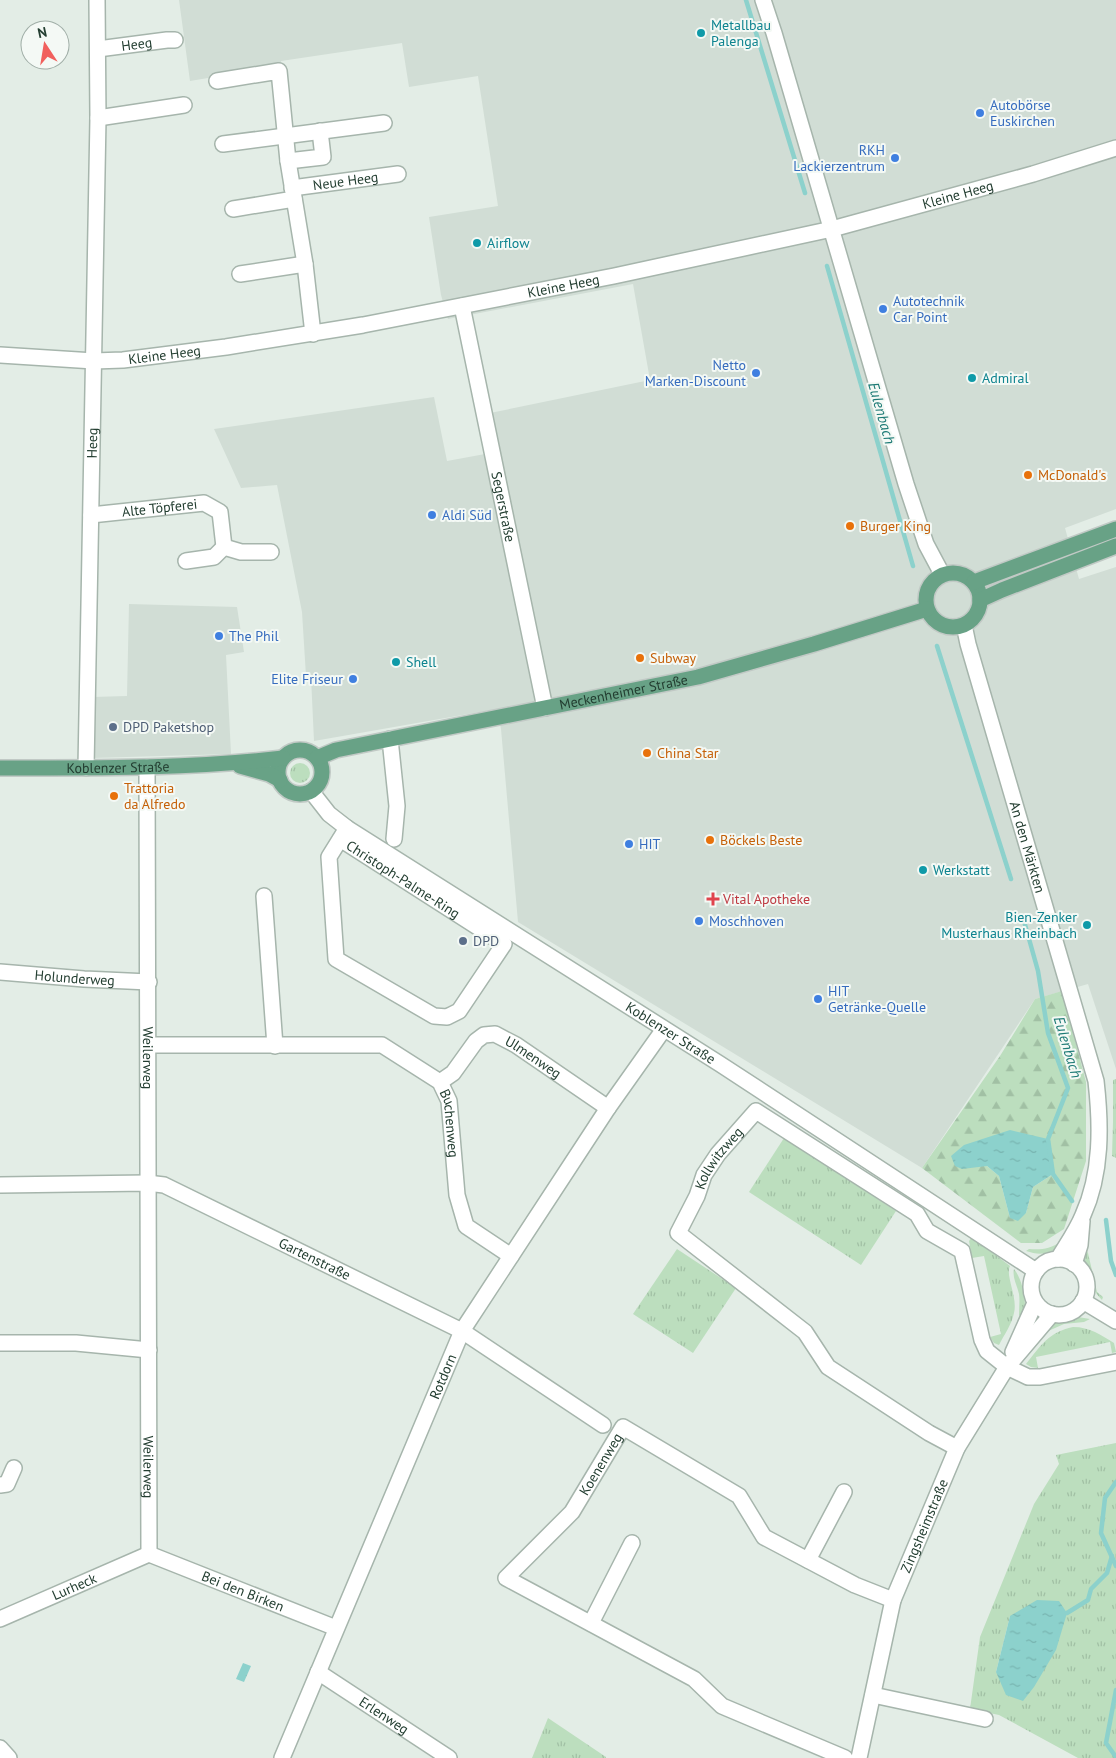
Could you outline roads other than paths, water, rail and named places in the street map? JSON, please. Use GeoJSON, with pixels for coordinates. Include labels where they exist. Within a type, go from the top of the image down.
{"type":"FeatureCollection","features":[{"type":"Feature","properties":{"kind":"main road"},"geometry":{"type":"LineString","coordinates":[[974,582],[1116,529]]}},
{"type":"Feature","properties":{"kind":"main road"},"geometry":{"type":"LineString","coordinates":[[980,600],[1116,546]]}},
{"type":"Feature","properties":{"kind":"main road"},"geometry":{"type":"LineString","coordinates":[[954,572],[964,574],[974,582],[980,600],[979,608],[973,618],[964,625],[949,627],[934,620],[927,609],[925,598],[926,590],[933,581],[942,574],[954,572]]}},
{"type":"Feature","properties":{"kind":"main road","name":"Meckenheimer Straße"},"geometry":{"type":"LineString","coordinates":[[317,758],[336,750],[698,676],[823,641],[927,609]]}},
{"type":"Feature","properties":{"kind":"main road"},"geometry":{"type":"LineString","coordinates":[[304,750],[317,758],[321,764],[322,772],[321,780],[317,786],[304,794],[297,794],[284,787],[280,780],[279,769],[283,758],[289,753],[304,750]]}},
{"type":"Feature","properties":{"kind":"main road","name":"Koblenzer Straße"},"geometry":{"type":"LineString","coordinates":[[0,768],[147,767],[234,764],[283,758]]}},
{"type":"Feature","properties":{"kind":"main road","name":"Koblenzer Straße"},"geometry":{"type":"LineString","coordinates":[[234,764],[269,774],[280,780]]}},
{"type":"Feature","properties":{"kind":"street","name":"Heeg"},"geometry":{"type":"LineString","coordinates":[[86,768],[98,118],[98,0]]}},
{"type":"Feature","properties":{"kind":"street"},"geometry":{"type":"LineString","coordinates":[[763,0],[906,484],[926,544],[942,574]]}},
{"type":"Feature","properties":{"kind":"street","name":"Heeg"},"geometry":{"type":"LineString","coordinates":[[98,49],[176,40]]}},
{"type":"Feature","properties":{"kind":"street","name":"Neue Heeg"},"geometry":{"type":"LineString","coordinates":[[217,81],[279,71],[288,161],[305,264],[313,334]]}},
{"type":"Feature","properties":{"kind":"street"},"geometry":{"type":"LineString","coordinates":[[98,118],[184,105]]}},
{"type":"Feature","properties":{"kind":"street"},"geometry":{"type":"LineString","coordinates":[[223,144],[384,123]]}},
{"type":"Feature","properties":{"kind":"street","name":"Neue Heeg"},"geometry":{"type":"LineString","coordinates":[[288,161],[323,157],[320,132]]}},
{"type":"Feature","properties":{"kind":"street","name":"Kleine Heeg"},"geometry":{"type":"LineString","coordinates":[[0,355],[94,361],[123,360],[313,334],[614,276],[832,229],[1033,174],[1116,148]]}},
{"type":"Feature","properties":{"kind":"street","name":"Neue Heeg"},"geometry":{"type":"LineString","coordinates":[[233,209],[293,194],[398,174]]}},
{"type":"Feature","properties":{"kind":"street"},"geometry":{"type":"LineString","coordinates":[[240,274],[305,264]]}},
{"type":"Feature","properties":{"kind":"street","name":"Segerstraße"},"geometry":{"type":"LineString","coordinates":[[462,306],[546,708]]}},
{"type":"Feature","properties":{"kind":"street","name":"Alte Töpferei"},"geometry":{"type":"LineString","coordinates":[[91,515],[204,503],[220,512],[224,547]]}},
{"type":"Feature","properties":{"kind":"street"},"geometry":{"type":"LineString","coordinates":[[186,561],[214,557],[224,547],[241,552],[271,552]]}},
{"type":"Feature","properties":{"kind":"street","name":"An den Märkten"},"geometry":{"type":"LineString","coordinates":[[964,625],[970,654],[1096,1081],[1100,1132],[1097,1166],[1089,1202],[1058,1259]]}},
{"type":"Feature","properties":{"kind":"street"},"geometry":{"type":"LineString","coordinates":[[390,739],[397,806],[394,839]]}},
{"type":"Feature","properties":{"kind":"street","name":"Weilerweg"},"geometry":{"type":"LineString","coordinates":[[147,767],[149,1554]]}},
{"type":"Feature","properties":{"kind":"street","name":"Koblenzer Straße"},"geometry":{"type":"LineString","coordinates":[[311,791],[344,834],[508,938],[720,1064],[1036,1271]]}},
{"type":"Feature","properties":{"kind":"street","name":"Christoph-Palme-Ring"},"geometry":{"type":"LineString","coordinates":[[344,834],[329,857],[336,959],[434,1016],[447,1017],[460,1011],[508,938]]}},
{"type":"Feature","properties":{"kind":"street"},"geometry":{"type":"LineString","coordinates":[[264,896],[272,984],[275,1046]]}},
{"type":"Feature","properties":{"kind":"street","name":"Holunderweg"},"geometry":{"type":"LineString","coordinates":[[0,972],[84,980],[149,982]]}},
{"type":"Feature","properties":{"kind":"street","name":"Rotdorn"},"geometry":{"type":"LineString","coordinates":[[282,1758],[462,1331],[608,1108],[664,1029]]}},
{"type":"Feature","properties":{"kind":"street","name":"Ulmenweg"},"geometry":{"type":"LineString","coordinates":[[440,1082],[453,1073],[476,1041],[484,1035],[495,1034],[516,1045],[608,1108]]}},
{"type":"Feature","properties":{"kind":"street","name":"Buchenweg"},"geometry":{"type":"LineString","coordinates":[[149,1045],[382,1045],[440,1082],[449,1101],[457,1195],[466,1226],[511,1256]]}},
{"type":"Feature","properties":{"kind":"street","name":"Kollwitzweg"},"geometry":{"type":"LineString","coordinates":[[957,1448],[929,1433],[828,1367],[805,1332],[678,1233],[697,1196],[704,1175],[718,1154],[756,1111],[917,1214],[927,1231],[962,1251],[982,1340],[987,1352],[1007,1367]]}},
{"type":"Feature","properties":{"kind":"street","name":"Gartenstraße"},"geometry":{"type":"LineString","coordinates":[[0,1185],[147,1183],[164,1185],[462,1331],[603,1425]]}},
{"type":"Feature","properties":{"kind":"street","name":"An den Märkten"},"geometry":{"type":"LineString","coordinates":[[1074,1264],[1080,1245],[1082,1217]]}},
{"type":"Feature","properties":{"kind":"street"},"geometry":{"type":"LineString","coordinates":[[1058,1259],[1067,1260],[1074,1264],[1085,1276],[1086,1293],[1078,1308],[1070,1313],[1061,1315],[1052,1314],[1040,1308],[1035,1303],[1030,1287],[1032,1278],[1042,1264],[1058,1259]]}},
{"type":"Feature","properties":{"kind":"street"},"geometry":{"type":"LineString","coordinates":[[1083,1301],[1116,1321]]}},
{"type":"Feature","properties":{"kind":"street","name":"Zingsheimstraße"},"geometry":{"type":"LineString","coordinates":[[858,1758],[893,1600],[957,1448],[1007,1367],[1035,1303]]}},
{"type":"Feature","properties":{"kind":"street","name":"Zingsheimstraße"},"geometry":{"type":"LineString","coordinates":[[1007,1367],[1052,1314]]}},
{"type":"Feature","properties":{"kind":"street"},"geometry":{"type":"LineString","coordinates":[[0,1343],[76,1343],[149,1350]]}},
{"type":"Feature","properties":{"kind":"street"},"geometry":{"type":"LineString","coordinates":[[1007,1367],[1028,1377],[1040,1377],[1116,1362]]}},
{"type":"Feature","properties":{"kind":"street","name":"Koenenweg"},"geometry":{"type":"LineString","coordinates":[[845,1758],[722,1706],[694,1679],[506,1578],[572,1512],[622,1427],[739,1496],[764,1537],[855,1585],[893,1600]]}},
{"type":"Feature","properties":{"kind":"street"},"geometry":{"type":"LineString","coordinates":[[0,1485],[6,1484],[14,1468]]}},
{"type":"Feature","properties":{"kind":"street"},"geometry":{"type":"LineString","coordinates":[[808,1560],[844,1492]]}},
{"type":"Feature","properties":{"kind":"street"},"geometry":{"type":"LineString","coordinates":[[591,1623],[632,1543]]}},
{"type":"Feature","properties":{"kind":"street","name":"Bei den Birken"},"geometry":{"type":"LineString","coordinates":[[149,1554],[336,1628]]}},
{"type":"Feature","properties":{"kind":"street","name":"Lurheck"},"geometry":{"type":"LineString","coordinates":[[0,1619],[149,1554]]}},
{"type":"Feature","properties":{"kind":"street","name":"Erlenweg"},"geometry":{"type":"LineString","coordinates":[[318,1672],[448,1758]]}},
{"type":"Feature","properties":{"kind":"street"},"geometry":{"type":"LineString","coordinates":[[873,1695],[985,1719]]}},
{"type":"Feature","properties":{"kind":"street"},"geometry":{"type":"LineString","coordinates":[[0,1748],[10,1758]]}},
{"type":"Feature","properties":{"kind":"water"},"geometry":{"type":"Polygon","coordinates":[[[1010,1130],[1048,1139],[1053,1174],[1033,1187],[1026,1213],[1018,1221],[1010,1218],[999,1176],[987,1166],[962,1169],[955,1166],[951,1156],[964,1145],[1010,1130]]]}},
{"type":"Feature","properties":{"kind":"water"},"geometry":{"type":"Polygon","coordinates":[[[1037,1600],[1059,1601],[1067,1613],[1056,1650],[1034,1687],[1023,1701],[1006,1695],[996,1672],[1010,1616],[1037,1600]]]}},
{"type":"Feature","properties":{"kind":"water"},"geometry":{"type":"Polygon","coordinates":[[[243,1663],[251,1666],[244,1682],[236,1679],[243,1663]]]}},
{"type":"Feature","properties":{"kind":"waterway","name":"Eulenbach"},"geometry":{"type":"LineString","coordinates":[[746,0],[805,193]]}},
{"type":"Feature","properties":{"kind":"waterway","name":"Eulenbach"},"geometry":{"type":"LineString","coordinates":[[827,266],[913,566]]}},
{"type":"Feature","properties":{"kind":"waterway","name":"Eulenbach"},"geometry":{"type":"LineString","coordinates":[[937,646],[1011,879]]}},
{"type":"Feature","properties":{"kind":"waterway","name":"Eulenbach"},"geometry":{"type":"LineString","coordinates":[[1024,921],[1038,971],[1048,1033],[1068,1088],[1048,1139],[1053,1174],[1072,1201]]}},
{"type":"Feature","properties":{"kind":"waterway","name":"Eulenbach"},"geometry":{"type":"LineString","coordinates":[[1106,1220],[1111,1261],[1116,1275]]}},
{"type":"Feature","properties":{"kind":"waterway","name":"Eulenbach"},"geometry":{"type":"LineString","coordinates":[[1116,1482],[1105,1498],[1101,1533],[1116,1566]]}},
{"type":"Feature","properties":{"kind":"waterway"},"geometry":{"type":"LineString","coordinates":[[1067,1613],[1088,1600],[1091,1589],[1107,1573],[1112,1556]]}},
{"type":"Feature","properties":{"kind":"waterway","name":"Eulenbach"},"geometry":{"type":"LineString","coordinates":[[1116,1690],[1106,1743],[1116,1757]]}},
{"type":"Feature","properties":{"kind":"place","name":"Metallbau Palenga"},"geometry":{"type":"Point","coordinates":[701,33]}},
{"type":"Feature","properties":{"kind":"place","name":"Autobörse Euskirchen"},"geometry":{"type":"Point","coordinates":[980,113]}},
{"type":"Feature","properties":{"kind":"place","name":"RKH Lackierzentrum"},"geometry":{"type":"Point","coordinates":[895,158]}},
{"type":"Feature","properties":{"kind":"place","name":"Airflow"},"geometry":{"type":"Point","coordinates":[477,243]}},
{"type":"Feature","properties":{"kind":"place","name":"Autotechnik Car Point"},"geometry":{"type":"Point","coordinates":[883,309]}},
{"type":"Feature","properties":{"kind":"place","name":"Netto Marken-Discount"},"geometry":{"type":"Point","coordinates":[756,373]}},
{"type":"Feature","properties":{"kind":"place","name":"Admiral"},"geometry":{"type":"Point","coordinates":[972,378]}},
{"type":"Feature","properties":{"kind":"place","name":"McDonald's"},"geometry":{"type":"Point","coordinates":[1028,475]}},
{"type":"Feature","properties":{"kind":"place","name":"Aldi Süd"},"geometry":{"type":"Point","coordinates":[432,515]}},
{"type":"Feature","properties":{"kind":"place","name":"Burger King"},"geometry":{"type":"Point","coordinates":[850,526]}},
{"type":"Feature","properties":{"kind":"place","name":"The Phil"},"geometry":{"type":"Point","coordinates":[219,636]}},
{"type":"Feature","properties":{"kind":"place","name":"Subway"},"geometry":{"type":"Point","coordinates":[640,658]}},
{"type":"Feature","properties":{"kind":"place","name":"Shell"},"geometry":{"type":"Point","coordinates":[396,662]}},
{"type":"Feature","properties":{"kind":"place","name":"Elite Friseur"},"geometry":{"type":"Point","coordinates":[353,679]}},
{"type":"Feature","properties":{"kind":"place","name":"DPD Paketshop"},"geometry":{"type":"Point","coordinates":[113,727]}},
{"type":"Feature","properties":{"kind":"place","name":"China Star"},"geometry":{"type":"Point","coordinates":[647,753]}},
{"type":"Feature","properties":{"kind":"place","name":"Trattoria da Alfredo"},"geometry":{"type":"Point","coordinates":[114,796]}},
{"type":"Feature","properties":{"kind":"place","name":"Böckels Beste"},"geometry":{"type":"Point","coordinates":[710,840]}},
{"type":"Feature","properties":{"kind":"place","name":"HIT"},"geometry":{"type":"Point","coordinates":[629,844]}},
{"type":"Feature","properties":{"kind":"place","name":"Werkstatt"},"geometry":{"type":"Point","coordinates":[923,870]}},
{"type":"Feature","properties":{"kind":"place","name":"Vital Apotheke"},"geometry":{"type":"Point","coordinates":[713,899]}},
{"type":"Feature","properties":{"kind":"place","name":"Moschhoven"},"geometry":{"type":"Point","coordinates":[699,921]}},
{"type":"Feature","properties":{"kind":"place","name":"Bien-Zenker Musterhaus Rheinbach"},"geometry":{"type":"Point","coordinates":[1087,925]}},
{"type":"Feature","properties":{"kind":"place","name":"DPD"},"geometry":{"type":"Point","coordinates":[463,941]}},
{"type":"Feature","properties":{"kind":"place","name":"HIT Getränke-Quelle"},"geometry":{"type":"Point","coordinates":[818,999]}}]}
